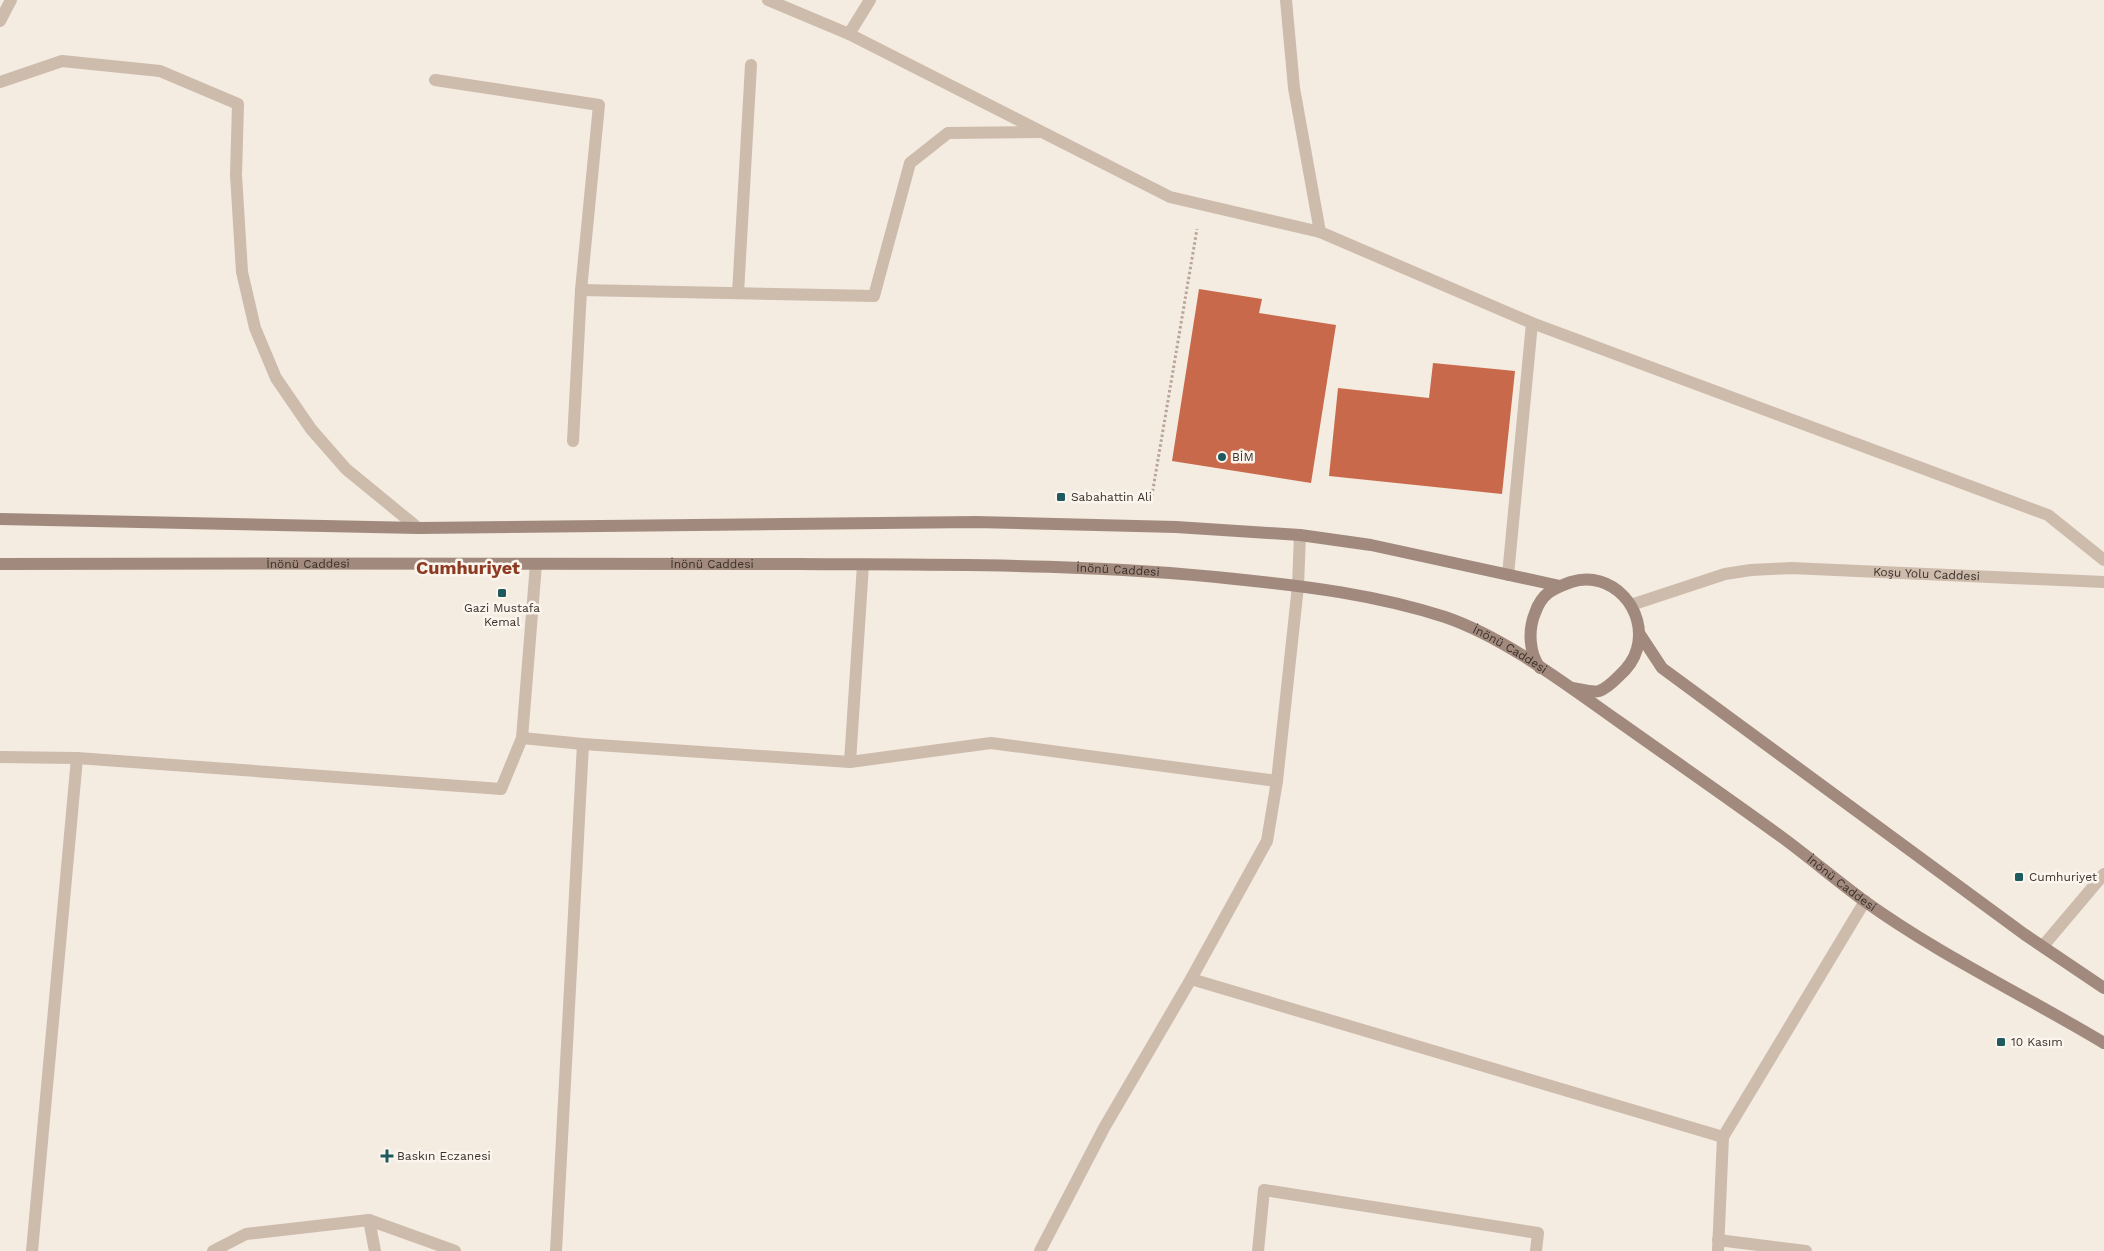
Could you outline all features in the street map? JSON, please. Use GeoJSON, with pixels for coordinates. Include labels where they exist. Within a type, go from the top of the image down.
{"type":"FeatureCollection","features":[{"type":"Feature","properties":{"kind":"main road"},"geometry":{"type":"LineString","coordinates":[[0,518],[418,528],[722,523],[966,522],[1146,527],[1300,535],[1371,544],[1560,586]]}},
{"type":"Feature","properties":{"kind":"main road","name":"İnönü Caddesi"},"geometry":{"type":"LineString","coordinates":[[0,564],[1079,567],[1188,574],[1298,586],[1370,598],[1448,618],[1496,641],[1570,688],[1785,840],[1865,901],[1962,963],[2104,1043]]}},
{"type":"Feature","properties":{"kind":"main road"},"geometry":{"type":"LineString","coordinates":[[1542,670],[1534,658],[1530,632],[1535,613],[1545,594],[1575,581],[1596,580],[1612,585],[1631,605],[1639,633],[1662,668],[2043,946],[2104,988]]}},
{"type":"Feature","properties":{"kind":"main road"},"geometry":{"type":"LineString","coordinates":[[1570,688],[1599,691],[1614,681],[1626,670],[1635,656],[1639,633]]}},
{"type":"Feature","properties":{"kind":"street"},"geometry":{"type":"LineString","coordinates":[[0,20],[11,0]]}},
{"type":"Feature","properties":{"kind":"street"},"geometry":{"type":"LineString","coordinates":[[768,0],[849,34],[1170,197],[1320,232],[1532,323],[2048,514],[2104,560]]}},
{"type":"Feature","properties":{"kind":"street"},"geometry":{"type":"LineString","coordinates":[[849,34],[870,0]]}},
{"type":"Feature","properties":{"kind":"street"},"geometry":{"type":"LineString","coordinates":[[1286,0],[1294,88],[1320,232]]}},
{"type":"Feature","properties":{"kind":"street"},"geometry":{"type":"LineString","coordinates":[[0,82],[62,61],[160,72],[238,104],[236,175],[242,272],[255,328],[276,378],[311,429],[346,469],[418,528]]}},
{"type":"Feature","properties":{"kind":"street"},"geometry":{"type":"LineString","coordinates":[[738,293],[751,65]]}},
{"type":"Feature","properties":{"kind":"street"},"geometry":{"type":"LineString","coordinates":[[435,80],[599,105],[582,290],[573,441]]}},
{"type":"Feature","properties":{"kind":"street"},"geometry":{"type":"LineString","coordinates":[[582,290],[874,296],[910,163],[948,133],[1042,132]]}},
{"type":"Feature","properties":{"kind":"street"},"geometry":{"type":"LineString","coordinates":[[1508,575],[1532,323]]}},
{"type":"Feature","properties":{"kind":"street"},"geometry":{"type":"LineString","coordinates":[[1040,1251],[1104,1128],[1191,979],[1268,841],[1277,781],[1298,586],[1300,535]]}},
{"type":"Feature","properties":{"kind":"street"},"geometry":{"type":"LineString","coordinates":[[0,757],[77,758],[501,789],[522,738],[536,564]]}},
{"type":"Feature","properties":{"kind":"street"},"geometry":{"type":"LineString","coordinates":[[850,762],[863,565]]}},
{"type":"Feature","properties":{"kind":"street","name":"Koşu Yolu Caddesi"},"geometry":{"type":"LineString","coordinates":[[1631,605],[1725,574],[1750,570],[1791,568],[2104,582]]}},
{"type":"Feature","properties":{"kind":"street"},"geometry":{"type":"LineString","coordinates":[[522,738],[583,744],[850,762],[991,743],[1277,781]]}},
{"type":"Feature","properties":{"kind":"street"},"geometry":{"type":"LineString","coordinates":[[556,1251],[583,744]]}},
{"type":"Feature","properties":{"kind":"street"},"geometry":{"type":"LineString","coordinates":[[32,1251],[77,758]]}},
{"type":"Feature","properties":{"kind":"street"},"geometry":{"type":"LineString","coordinates":[[2043,946],[2104,874]]}},
{"type":"Feature","properties":{"kind":"street"},"geometry":{"type":"LineString","coordinates":[[1806,1251],[1718,1245],[1723,1137],[1865,901]]}},
{"type":"Feature","properties":{"kind":"street"},"geometry":{"type":"LineString","coordinates":[[1191,979],[1723,1137]]}},
{"type":"Feature","properties":{"kind":"street"},"geometry":{"type":"LineString","coordinates":[[1258,1251],[1264,1190],[1538,1233],[1536,1251]]}},
{"type":"Feature","properties":{"kind":"street"},"geometry":{"type":"LineString","coordinates":[[369,1220],[375,1251]]}},
{"type":"Feature","properties":{"kind":"street"},"geometry":{"type":"LineString","coordinates":[[213,1251],[246,1234],[369,1220],[455,1251]]}},
{"type":"Feature","properties":{"kind":"path"},"geometry":{"type":"LineString","coordinates":[[1146,527],[1201,205]]}},
{"type":"Feature","properties":{"kind":"building"},"geometry":{"type":"Polygon","coordinates":[[[1199,289],[1262,299],[1259,313],[1336,325],[1311,483],[1172,461],[1199,289]]]}},
{"type":"Feature","properties":{"kind":"building"},"geometry":{"type":"Polygon","coordinates":[[[1433,363],[1515,371],[1502,494],[1329,476],[1338,388],[1429,398],[1433,363]]]}},
{"type":"Feature","properties":{"kind":"place","name":"BİM"},"geometry":{"type":"Point","coordinates":[1222,457]}},
{"type":"Feature","properties":{"kind":"place","name":"Sabahattin Ali"},"geometry":{"type":"Point","coordinates":[1061,497]}},
{"type":"Feature","properties":{"kind":"place","name":"Gazi Mustafa Kemal"},"geometry":{"type":"Point","coordinates":[502,593]}},
{"type":"Feature","properties":{"kind":"place","name":"Cumhuriyet"},"geometry":{"type":"Point","coordinates":[2019,877]}},
{"type":"Feature","properties":{"kind":"place","name":"10 Kasım"},"geometry":{"type":"Point","coordinates":[2001,1042]}},
{"type":"Feature","properties":{"kind":"place","name":"Baskın Eczanesi"},"geometry":{"type":"Point","coordinates":[387,1156]}},
{"type":"Feature","properties":{"kind":"district","name":"Cumhuriyet"},"geometry":{"type":"Point","coordinates":[468,568]}}]}
